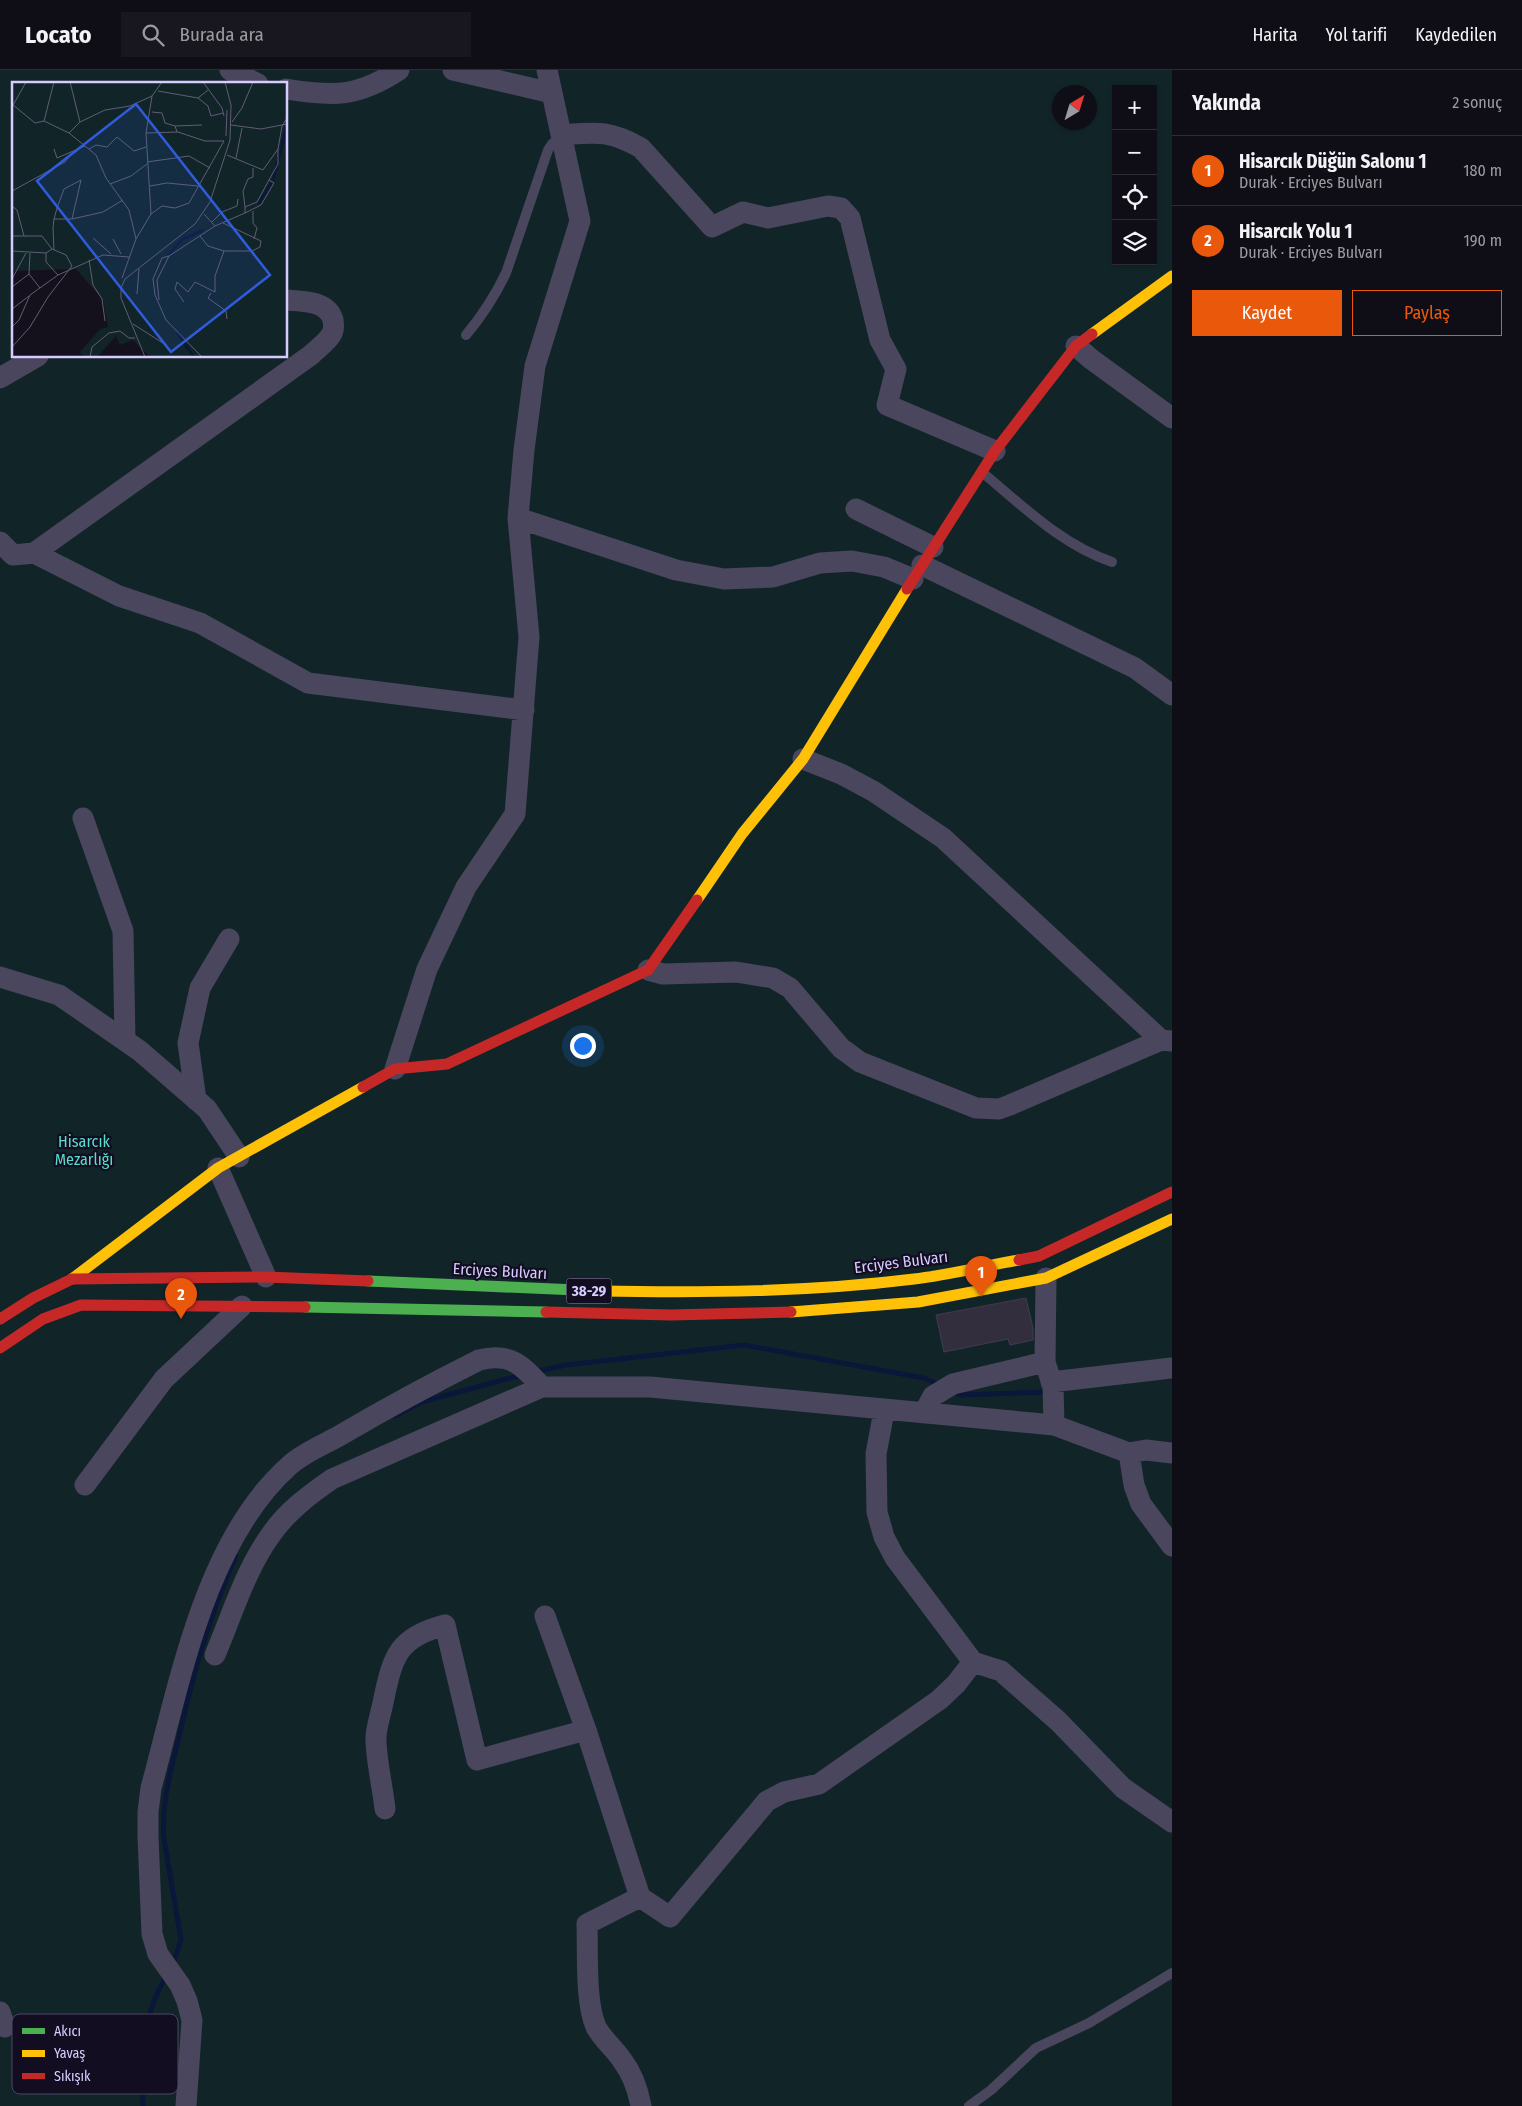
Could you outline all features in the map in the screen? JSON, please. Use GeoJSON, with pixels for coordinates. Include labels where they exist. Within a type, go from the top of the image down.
{"type":"FeatureCollection","features":[{"type":"Feature","properties":{"kind":"main road"},"geometry":{"type":"LineString","coordinates":[[72,1278],[218,1168],[395,1069],[447,1064],[648,970],[742,834],[803,759],[917,572],[995,451],[1076,346],[1172,276]]}},
{"type":"Feature","properties":{"kind":"main road","name":"Erciyes Bulvarı"},"geometry":{"type":"LineString","coordinates":[[0,1319],[33,1298],[72,1278],[266,1277],[568,1290],[670,1292],[785,1289],[915,1279],[1039,1256],[1172,1192]]}},
{"type":"Feature","properties":{"kind":"main road","name":"38-29"},"geometry":{"type":"LineString","coordinates":[[0,1348],[44,1319],[81,1305],[242,1306],[596,1314],[786,1312],[918,1302],[1046,1278],[1172,1219]]}},
{"type":"Feature","properties":{"kind":"street"},"geometry":{"type":"LineString","coordinates":[[230,70],[254,82]]}},
{"type":"Feature","properties":{"kind":"street"},"geometry":{"type":"LineString","coordinates":[[288,89],[312,93],[345,93],[377,84],[399,70]]}},
{"type":"Feature","properties":{"kind":"street"},"geometry":{"type":"LineString","coordinates":[[453,70],[552,93]]}},
{"type":"Feature","properties":{"kind":"street"},"geometry":{"type":"LineString","coordinates":[[395,1069],[427,969],[466,887],[515,814],[528,637],[518,518],[524,450],[535,366],[580,221],[547,70]]}},
{"type":"Feature","properties":{"kind":"street"},"geometry":{"type":"LineString","coordinates":[[562,135],[599,132],[627,140],[641,148],[712,227],[743,212],[768,218],[828,206],[841,208],[850,218],[880,340],[896,369],[887,405],[995,451]]}},
{"type":"Feature","properties":{"kind":"street"},"geometry":{"type":"LineString","coordinates":[[0,542],[12,555],[34,553],[311,355],[331,335],[334,326],[331,314],[321,305],[288,300]]}},
{"type":"Feature","properties":{"kind":"street"},"geometry":{"type":"LineString","coordinates":[[1076,346],[1091,360],[1172,418]]}},
{"type":"Feature","properties":{"kind":"street"},"geometry":{"type":"LineString","coordinates":[[0,378],[35,358]]}},
{"type":"Feature","properties":{"kind":"street"},"geometry":{"type":"LineString","coordinates":[[856,509],[933,547]]}},
{"type":"Feature","properties":{"kind":"street"},"geometry":{"type":"LineString","coordinates":[[518,518],[676,570],[724,580],[773,577],[820,563],[852,561],[917,572],[1134,668],[1172,694]]}},
{"type":"Feature","properties":{"kind":"street"},"geometry":{"type":"LineString","coordinates":[[34,553],[119,596],[200,623],[308,683],[524,710]]}},
{"type":"Feature","properties":{"kind":"street"},"geometry":{"type":"LineString","coordinates":[[648,970],[663,974],[736,972],[773,978],[790,988],[841,1048],[860,1062],[976,1108],[993,1109],[1010,1105],[1166,1040],[943,838],[909,813],[873,791],[841,774],[803,759]]}},
{"type":"Feature","properties":{"kind":"street"},"geometry":{"type":"LineString","coordinates":[[83,818],[123,931],[125,1040]]}},
{"type":"Feature","properties":{"kind":"street"},"geometry":{"type":"LineString","coordinates":[[196,1100],[188,1043],[200,988],[229,939]]}},
{"type":"Feature","properties":{"kind":"street"},"geometry":{"type":"LineString","coordinates":[[0,977],[59,995],[140,1051],[207,1109],[239,1157]]}},
{"type":"Feature","properties":{"kind":"street"},"geometry":{"type":"LineString","coordinates":[[218,1168],[266,1277]]}},
{"type":"Feature","properties":{"kind":"street"},"geometry":{"type":"LineString","coordinates":[[1046,1278],[1050,1377],[1055,1417]]}},
{"type":"Feature","properties":{"kind":"street"},"geometry":{"type":"LineString","coordinates":[[85,1485],[164,1379],[242,1306]]}},
{"type":"Feature","properties":{"kind":"street"},"geometry":{"type":"LineString","coordinates":[[186,2106],[192,2020],[180,1985],[164,1966],[152,1934],[148,1812],[151,1788],[194,1631],[228,1548],[267,1487],[292,1463],[409,1395],[479,1360],[491,1357],[515,1362],[534,1378]]}},
{"type":"Feature","properties":{"kind":"street"},"geometry":{"type":"LineString","coordinates":[[924,1414],[929,1403],[946,1387],[1172,1368]]}},
{"type":"Feature","properties":{"kind":"street"},"geometry":{"type":"LineString","coordinates":[[215,1655],[256,1559],[270,1535],[309,1494],[332,1478],[534,1378],[924,1414],[1055,1417],[1129,1453],[1146,1450],[1172,1452]]}},
{"type":"Feature","properties":{"kind":"street"},"geometry":{"type":"LineString","coordinates":[[884,1411],[876,1454],[877,1512],[884,1537],[895,1558],[973,1662],[1001,1670],[1058,1721],[1123,1788],[1172,1822]]}},
{"type":"Feature","properties":{"kind":"street"},"geometry":{"type":"LineString","coordinates":[[1129,1453],[1134,1485],[1141,1504],[1172,1546]]}},
{"type":"Feature","properties":{"kind":"street"},"geometry":{"type":"LineString","coordinates":[[545,1616],[586,1730],[640,1897],[670,1917],[767,1802],[784,1792],[819,1784],[939,1700],[956,1684],[973,1662]]}},
{"type":"Feature","properties":{"kind":"street"},"geometry":{"type":"LineString","coordinates":[[385,1809],[376,1736],[391,1665],[400,1650],[413,1638],[428,1630],[445,1625],[476,1760],[586,1730]]}},
{"type":"Feature","properties":{"kind":"street"},"geometry":{"type":"LineString","coordinates":[[640,1897],[587,1924],[590,2000],[593,2018],[602,2037],[622,2060],[630,2074],[641,2106]]}},
{"type":"Feature","properties":{"kind":"lane"},"geometry":{"type":"LineString","coordinates":[[466,335],[483,314],[498,290],[506,273],[548,150],[562,135]]}},
{"type":"Feature","properties":{"kind":"lane"},"geometry":{"type":"LineString","coordinates":[[981,471],[1062,538],[1080,549],[1112,562]]}},
{"type":"Feature","properties":{"kind":"lane"},"geometry":{"type":"LineString","coordinates":[[968,2106],[990,2090],[1036,2048],[1089,2023],[1172,1973]]}},
{"type":"Feature","properties":{"kind":"green space","name":"Hisarcık Mezarlığı"},"geometry":{"type":"Polygon","coordinates":[[[0,70],[1172,70],[1172,2106],[0,2106],[0,70]]]}},
{"type":"Feature","properties":{"kind":"building"},"geometry":{"type":"Polygon","coordinates":[[[1026,1298],[1033,1328],[1033,1340],[1010,1345],[1008,1339],[944,1352],[936,1315],[1026,1298]]]}},
{"type":"Feature","properties":{"kind":"waterway"},"geometry":{"type":"LineString","coordinates":[[535,1372],[566,1365],[744,1345],[924,1378],[940,1385]]}},
{"type":"Feature","properties":{"kind":"waterway"},"geometry":{"type":"LineString","coordinates":[[395,1416],[421,1402],[522,1375]]}},
{"type":"Feature","properties":{"kind":"waterway"},"geometry":{"type":"LineString","coordinates":[[953,1391],[961,1395],[1048,1392]]}},
{"type":"Feature","properties":{"kind":"waterway"},"geometry":{"type":"LineString","coordinates":[[173,1964],[181,1940],[164,1839],[165,1802],[189,1693],[209,1625],[236,1556]]}},
{"type":"Feature","properties":{"kind":"waterway"},"geometry":{"type":"LineString","coordinates":[[150,2014],[166,1976]]}},
{"type":"Feature","properties":{"kind":"waterway"},"geometry":{"type":"LineString","coordinates":[[143,2094],[143,2106]]}},
{"type":"Feature","properties":{"kind":"traffic: fast"},"geometry":{"type":"LineString","coordinates":[[368,1281],[600,1291]]}},
{"type":"Feature","properties":{"kind":"traffic: fast"},"geometry":{"type":"LineString","coordinates":[[305,1307],[546,1312]]}},
{"type":"Feature","properties":{"kind":"traffic: slow"},"geometry":{"type":"LineString","coordinates":[[1092,334],[1172,276]]}},
{"type":"Feature","properties":{"kind":"traffic: slow"},"geometry":{"type":"LineString","coordinates":[[697,900],[742,834],[803,759],[907,589]]}},
{"type":"Feature","properties":{"kind":"traffic: slow"},"geometry":{"type":"LineString","coordinates":[[72,1279],[218,1168],[363,1087]]}},
{"type":"Feature","properties":{"kind":"traffic: slow"},"geometry":{"type":"LineString","coordinates":[[791,1312],[918,1302],[1046,1278],[1172,1219]]}},
{"type":"Feature","properties":{"kind":"traffic: slow"},"geometry":{"type":"LineString","coordinates":[[600,1291],[718,1292],[836,1287],[927,1277],[1019,1260]]}},
{"type":"Feature","properties":{"kind":"traffic: jam"},"geometry":{"type":"LineString","coordinates":[[907,589],[995,451],[1076,346],[1092,334]]}},
{"type":"Feature","properties":{"kind":"traffic: jam"},"geometry":{"type":"LineString","coordinates":[[363,1087],[395,1069],[447,1064],[648,970],[697,900]]}},
{"type":"Feature","properties":{"kind":"traffic: jam"},"geometry":{"type":"LineString","coordinates":[[1019,1260],[1039,1256],[1172,1192]]}},
{"type":"Feature","properties":{"kind":"traffic: jam"},"geometry":{"type":"LineString","coordinates":[[0,1319],[33,1298],[72,1279],[266,1277],[368,1281]]}},
{"type":"Feature","properties":{"kind":"traffic: jam"},"geometry":{"type":"LineString","coordinates":[[0,1348],[43,1319],[81,1305],[305,1307]]}},
{"type":"Feature","properties":{"kind":"traffic: jam"},"geometry":{"type":"LineString","coordinates":[[546,1312],[671,1315],[791,1312]]}},
{"type":"Feature","properties":{"kind":"place","name":"Hisarcık Düğün Salonu 1"},"geometry":{"type":"Point","coordinates":[981,1297]}},
{"type":"Feature","properties":{"kind":"place","name":"Hisarcık Yolu 1"},"geometry":{"type":"Point","coordinates":[181,1319]}}]}
